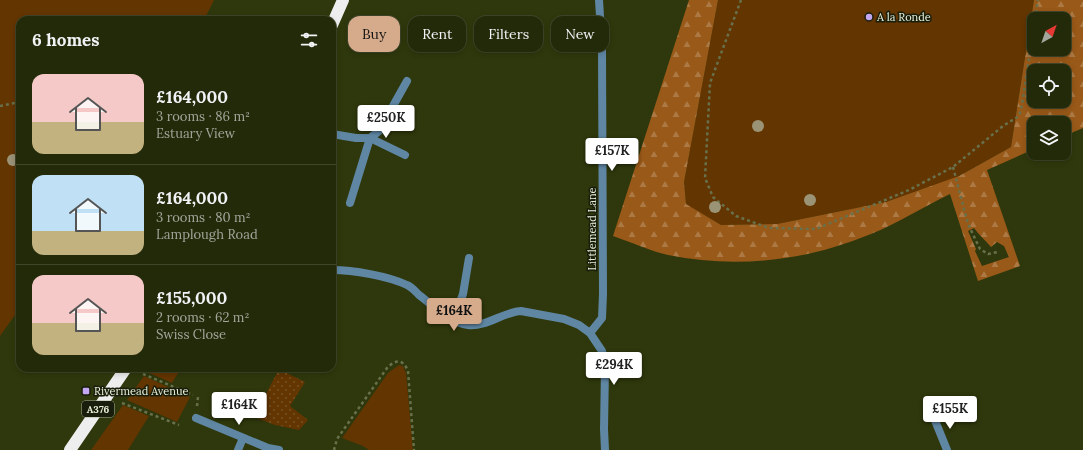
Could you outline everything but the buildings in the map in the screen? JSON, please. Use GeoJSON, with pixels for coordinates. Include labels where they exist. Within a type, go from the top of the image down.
{"type":"FeatureCollection","features":[{"type":"Feature","properties":{"kind":"highway"},"geometry":{"type":"LineString","coordinates":[[336,17],[344,0]]}},
{"type":"Feature","properties":{"kind":"highway","name":"A376"},"geometry":{"type":"LineString","coordinates":[[70,450],[123,372]]}},
{"type":"Feature","properties":{"kind":"street","name":"Littlemead Lane"},"geometry":{"type":"LineString","coordinates":[[590,333],[602,318],[603,294],[602,48],[599,0]]}},
{"type":"Feature","properties":{"kind":"street"},"geometry":{"type":"LineString","coordinates":[[350,203],[370,138],[379,132],[407,82]]}},
{"type":"Feature","properties":{"kind":"street"},"geometry":{"type":"LineString","coordinates":[[336,135],[356,138],[370,138],[405,155]]}},
{"type":"Feature","properties":{"kind":"street"},"geometry":{"type":"LineString","coordinates":[[452,321],[463,294],[469,258]]}},
{"type":"Feature","properties":{"kind":"street"},"geometry":{"type":"LineString","coordinates":[[336,271],[379,277],[408,286],[452,321],[469,326],[488,322],[514,311],[521,311],[564,320],[579,325],[590,333],[602,351],[605,368],[605,450]]}},
{"type":"Feature","properties":{"kind":"street"},"geometry":{"type":"LineString","coordinates":[[196,418],[268,448],[279,450]]}},
{"type":"Feature","properties":{"kind":"street"},"geometry":{"type":"LineString","coordinates":[[934,418],[947,450]]}},
{"type":"Feature","properties":{"kind":"street"},"geometry":{"type":"LineString","coordinates":[[238,450],[243,438]]}},
{"type":"Feature","properties":{"kind":"path"},"geometry":{"type":"LineString","coordinates":[[741,0],[710,83],[705,178],[712,197],[736,216],[769,228],[816,229],[909,190],[952,167],[1003,126],[1019,116],[1029,56]]}},
{"type":"Feature","properties":{"kind":"path"},"geometry":{"type":"LineString","coordinates":[[1036,12],[1038,0]]}},
{"type":"Feature","properties":{"kind":"path"},"geometry":{"type":"LineString","coordinates":[[0,106],[16,103]]}},
{"type":"Feature","properties":{"kind":"path"},"geometry":{"type":"LineString","coordinates":[[952,167],[968,224],[980,249],[988,254],[998,252]]}},
{"type":"Feature","properties":{"kind":"path"},"geometry":{"type":"LineString","coordinates":[[334,450],[338,439],[387,368],[392,363],[399,362],[405,365],[408,371],[414,450]]}},
{"type":"Feature","properties":{"kind":"path"},"geometry":{"type":"LineString","coordinates":[[143,374],[193,395]]}},
{"type":"Feature","properties":{"kind":"path"},"geometry":{"type":"LineString","coordinates":[[122,403],[179,425]]}},
{"type":"Feature","properties":{"kind":"shaded area"},"geometry":{"type":"Polygon","coordinates":[[[0,0],[214,0],[206,16],[16,16],[16,314],[0,336],[0,0]]]}},
{"type":"Feature","properties":{"kind":"shaded area"},"geometry":{"type":"Polygon","coordinates":[[[718,0],[1034,0],[1032,12],[1027,12],[1027,45],[1011,147],[955,178],[886,202],[777,224],[721,225],[686,205],[684,182],[718,0]]]}},
{"type":"Feature","properties":{"kind":"shaded area"},"geometry":{"type":"Polygon","coordinates":[[[399,365],[403,366],[406,373],[413,450],[369,450],[363,446],[342,438],[388,373],[399,365]]]}},
{"type":"Feature","properties":{"kind":"shaded area"},"geometry":{"type":"Polygon","coordinates":[[[147,372],[179,372],[172,383],[147,372]]]}},
{"type":"Feature","properties":{"kind":"shaded area"},"geometry":{"type":"Polygon","coordinates":[[[277,372],[285,372],[305,382],[290,406],[308,420],[299,430],[275,425],[254,417],[277,372]]]}},
{"type":"Feature","properties":{"kind":"shaded area"},"geometry":{"type":"Polygon","coordinates":[[[144,376],[190,397],[177,422],[127,400],[144,376]]]}},
{"type":"Feature","properties":{"kind":"shaded area"},"geometry":{"type":"Polygon","coordinates":[[[123,405],[149,416],[128,450],[91,450],[123,405]]]}},
{"type":"Feature","properties":{"kind":"green space"},"geometry":{"type":"Polygon","coordinates":[[[689,0],[718,0],[684,182],[686,204],[721,225],[777,224],[886,202],[959,176],[1011,147],[1027,45],[1027,56],[1071,56],[1071,12],[1032,12],[1034,0],[1083,0],[1083,128],[1071,133],[1071,116],[1027,116],[1027,152],[987,170],[1020,266],[978,281],[950,194],[881,230],[821,251],[796,256],[746,262],[720,261],[668,255],[613,236],[689,0]],[[974,228],[968,231],[982,266],[1009,257],[1004,246],[997,242],[991,247],[974,228]]]}},
{"type":"Feature","properties":{"kind":"place","name":"A la Ronde"},"geometry":{"type":"Point","coordinates":[869,17]}},
{"type":"Feature","properties":{"kind":"place","name":"Rivermead Avenue"},"geometry":{"type":"Point","coordinates":[86,391]}}]}
